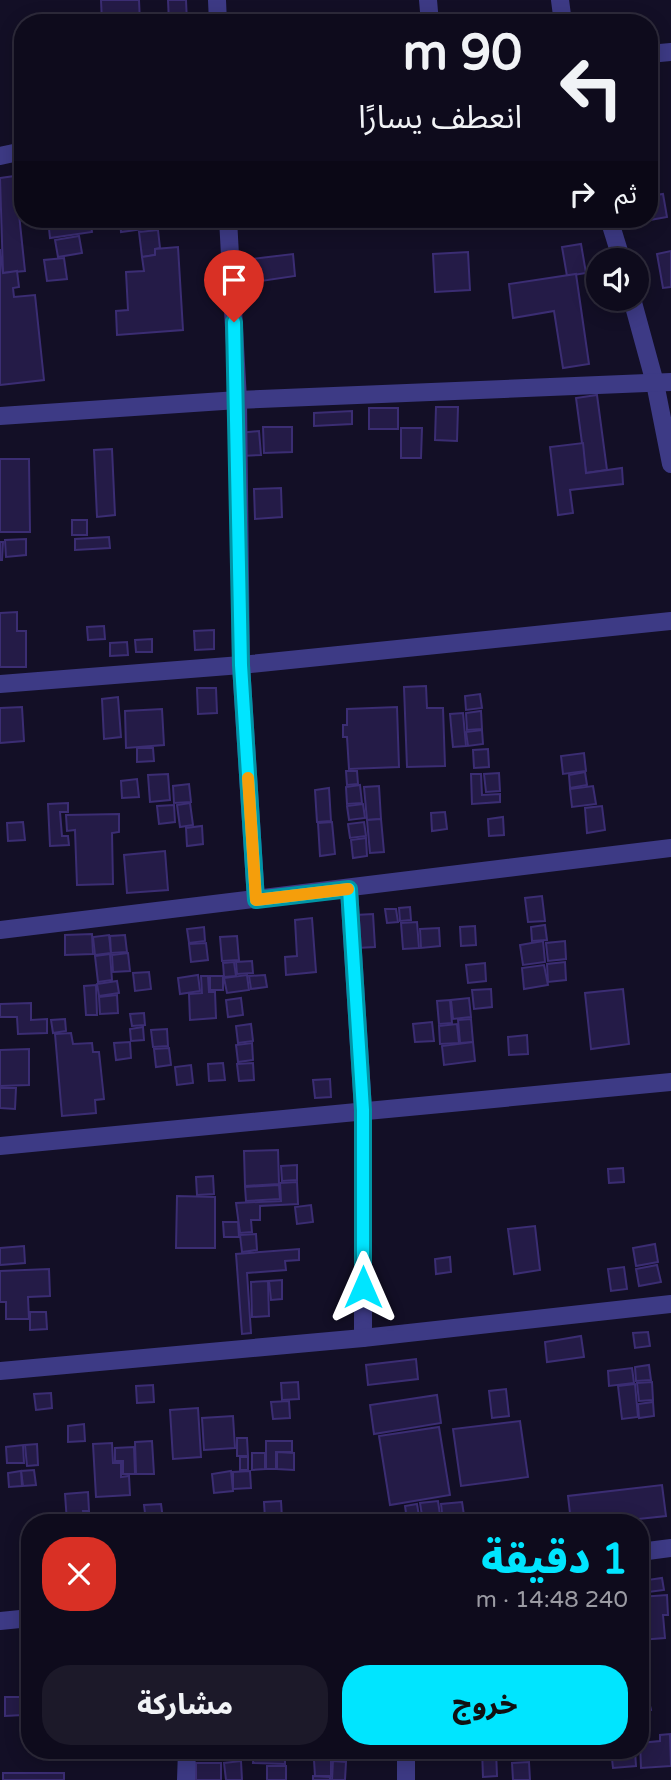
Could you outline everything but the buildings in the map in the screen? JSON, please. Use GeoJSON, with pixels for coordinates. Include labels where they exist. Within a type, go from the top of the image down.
{"type":"FeatureCollection","features":[{"type":"Feature","properties":{"kind":"street"},"geometry":{"type":"LineString","coordinates":[[229,228],[238,400],[241,665],[256,900]]}},
{"type":"Feature","properties":{"kind":"street"},"geometry":{"type":"LineString","coordinates":[[612,228],[618,248]]}},
{"type":"Feature","properties":{"kind":"street"},"geometry":{"type":"LineString","coordinates":[[636,311],[663,383],[671,464]]}},
{"type":"Feature","properties":{"kind":"street"},"geometry":{"type":"LineString","coordinates":[[0,416],[238,400],[663,383]]}},
{"type":"Feature","properties":{"kind":"street"},"geometry":{"type":"LineString","coordinates":[[0,684],[241,665],[671,621]]}},
{"type":"Feature","properties":{"kind":"street"},"geometry":{"type":"LineString","coordinates":[[0,930],[671,848]]}},
{"type":"Feature","properties":{"kind":"street"},"geometry":{"type":"LineString","coordinates":[[349,889],[363,1110],[363,1338]]}},
{"type":"Feature","properties":{"kind":"street"},"geometry":{"type":"LineString","coordinates":[[0,1146],[671,1082]]}},
{"type":"Feature","properties":{"kind":"street"},"geometry":{"type":"LineString","coordinates":[[0,1371],[363,1338],[671,1304]]}},
{"type":"Feature","properties":{"kind":"street"},"geometry":{"type":"LineString","coordinates":[[649,1551],[671,1548]]}},
{"type":"Feature","properties":{"kind":"street"},"geometry":{"type":"LineString","coordinates":[[0,1621],[21,1619]]}},
{"type":"Feature","properties":{"kind":"street"},"geometry":{"type":"LineString","coordinates":[[186,1780],[187,1759]]}},
{"type":"Feature","properties":{"kind":"street"},"geometry":{"type":"LineString","coordinates":[[406,1759],[406,1780]]}},
{"type":"Feature","properties":{"kind":"slow traffic"},"geometry":{"type":"LineString","coordinates":[[248,778],[256,900],[348,889]]}},
{"type":"Feature","properties":{"kind":"route"},"geometry":{"type":"LineString","coordinates":[[234,322],[238,400],[241,665],[256,900],[349,889],[363,1110],[363,1287]]}}]}
